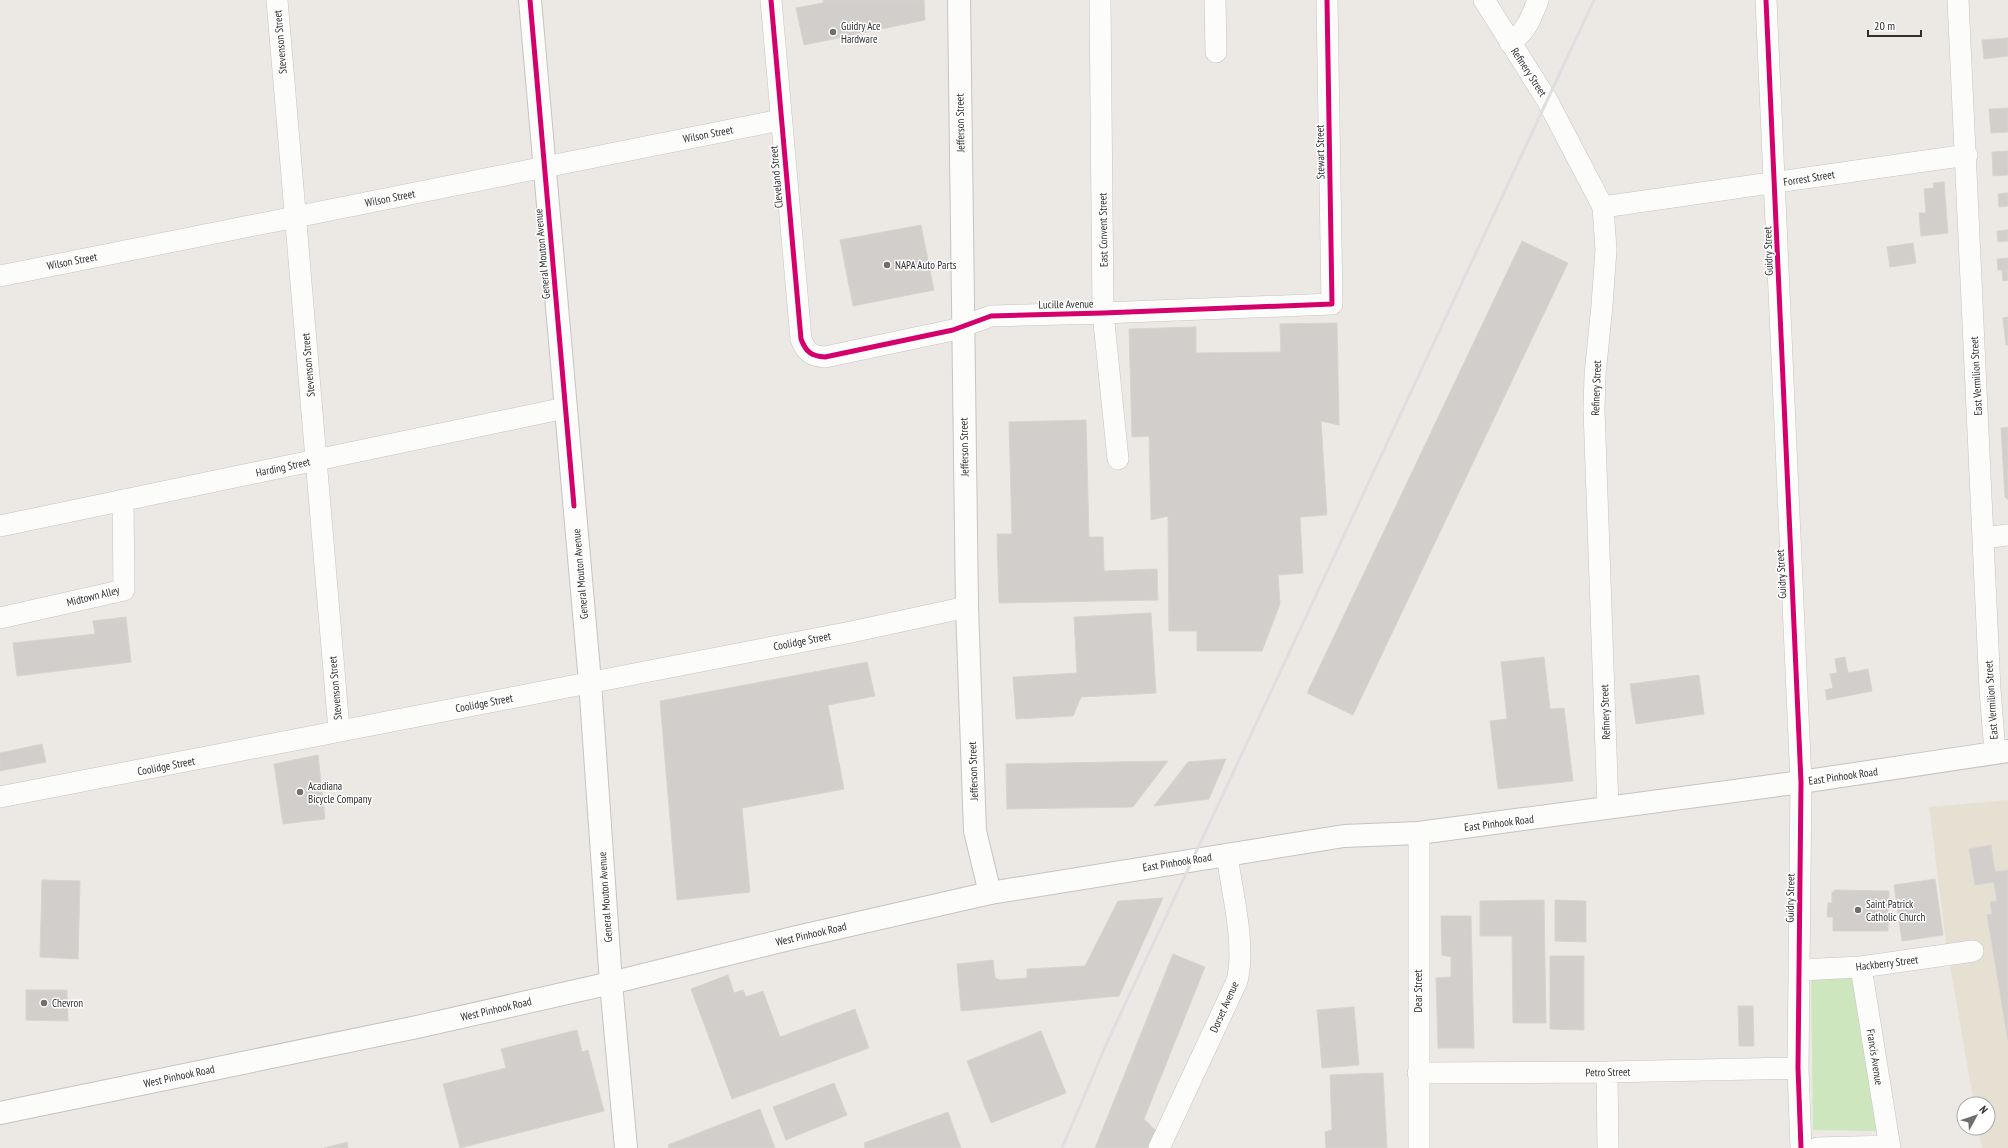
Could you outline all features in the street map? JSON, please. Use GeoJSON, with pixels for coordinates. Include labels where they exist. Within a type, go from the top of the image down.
{"type":"FeatureCollection","features":[{"type":"Feature","properties":{"kind":"street","name":"Stevenson Street"},"geometry":{"type":"LineString","coordinates":[[276,0],[339,730]]}},
{"type":"Feature","properties":{"kind":"street","name":"General Mouton Avenue"},"geometry":{"type":"LineString","coordinates":[[530,0],[590,682],[611,983],[626,1148]]}},
{"type":"Feature","properties":{"kind":"street","name":"Cleveland Street"},"geometry":{"type":"LineString","coordinates":[[771,0],[780,120],[801,339],[806,352]]}},
{"type":"Feature","properties":{"kind":"street","name":"Jefferson Street"},"geometry":{"type":"LineString","coordinates":[[959,0],[962,327],[967,608],[975,831],[990,893]]}},
{"type":"Feature","properties":{"kind":"street","name":"East Convent Street"},"geometry":{"type":"LineString","coordinates":[[1100,0],[1104,313],[1118,459]]}},
{"type":"Feature","properties":{"kind":"street"},"geometry":{"type":"LineString","coordinates":[[1215,0],[1216,52]]}},
{"type":"Feature","properties":{"kind":"street","name":"Stewart Street"},"geometry":{"type":"LineString","coordinates":[[1328,0],[1332,304]]}},
{"type":"Feature","properties":{"kind":"street","name":"Refinery Street"},"geometry":{"type":"LineString","coordinates":[[1484,0],[1547,100],[1603,207],[1606,250],[1595,375],[1594,409],[1608,808]]}},
{"type":"Feature","properties":{"kind":"street"},"geometry":{"type":"LineString","coordinates":[[1510,43],[1521,36],[1529,23],[1538,0]]}},
{"type":"Feature","properties":{"kind":"street","name":"Guidry Street"},"geometry":{"type":"LineString","coordinates":[[1766,0],[1775,183],[1785,461],[1801,782],[1798,1068],[1801,1148]]}},
{"type":"Feature","properties":{"kind":"street","name":"East Vermilion Street"},"geometry":{"type":"LineString","coordinates":[[1958,0],[1990,690],[2002,751]]}},
{"type":"Feature","properties":{"kind":"street","name":"Wilson Street"},"geometry":{"type":"LineString","coordinates":[[0,276],[780,120]]}},
{"type":"Feature","properties":{"kind":"street","name":"Forrest Street"},"geometry":{"type":"LineString","coordinates":[[1603,207],[1966,155]]}},
{"type":"Feature","properties":{"kind":"street","name":"Lucille Avenue"},"geometry":{"type":"LineString","coordinates":[[806,352],[815,356],[825,357],[962,327],[976,320],[991,316],[1332,304]]}},
{"type":"Feature","properties":{"kind":"street","name":"Harding Street"},"geometry":{"type":"LineString","coordinates":[[0,526],[565,408]]}},
{"type":"Feature","properties":{"kind":"street","name":"Midtown Alley"},"geometry":{"type":"LineString","coordinates":[[0,618],[124,590],[123,500]]}},
{"type":"Feature","properties":{"kind":"street"},"geometry":{"type":"LineString","coordinates":[[1984,538],[2008,535]]}},
{"type":"Feature","properties":{"kind":"street","name":"Coolidge Street"},"geometry":{"type":"LineString","coordinates":[[0,797],[967,608]]}},
{"type":"Feature","properties":{"kind":"street","name":"East Pinhook Road"},"geometry":{"type":"LineString","coordinates":[[990,893],[1344,836],[1419,833],[1801,782],[2002,751]]}},
{"type":"Feature","properties":{"kind":"street","name":"Dear Street"},"geometry":{"type":"LineString","coordinates":[[1419,833],[1419,1148]]}},
{"type":"Feature","properties":{"kind":"street","name":"Dorset Avenue"},"geometry":{"type":"LineString","coordinates":[[1159,1148],[1239,972],[1241,954],[1227,855]]}},
{"type":"Feature","properties":{"kind":"street","name":"West Pinhook Road"},"geometry":{"type":"LineString","coordinates":[[0,1113],[417,1027],[611,983],[793,938],[990,893]]}},
{"type":"Feature","properties":{"kind":"street","name":"Hackberry Street"},"geometry":{"type":"LineString","coordinates":[[1799,970],[1861,967],[1974,951]]}},
{"type":"Feature","properties":{"kind":"street","name":"Francis Avenue"},"geometry":{"type":"LineString","coordinates":[[1861,967],[1890,1147]]}},
{"type":"Feature","properties":{"kind":"street","name":"Petro Street"},"geometry":{"type":"LineString","coordinates":[[1418,1073],[1607,1072],[1798,1068]]}},
{"type":"Feature","properties":{"kind":"street"},"geometry":{"type":"LineString","coordinates":[[1607,1072],[1608,1148]]}},
{"type":"Feature","properties":{"kind":"street"},"geometry":{"type":"LineString","coordinates":[[1817,1148],[1890,1147]]}},
{"type":"Feature","properties":{"kind":"shaded area"},"geometry":{"type":"Polygon","coordinates":[[[2008,800],[2008,1148],[1982,1148],[1980,1136],[1996,1136],[1996,1096],[1973,1096],[1946,942],[1929,807],[2008,800]]]}},
{"type":"Feature","properties":{"kind":"green space"},"geometry":{"type":"Polygon","coordinates":[[[1855,974],[1877,1131],[1813,1130],[1811,978],[1855,974]]]}},
{"type":"Feature","properties":{"kind":"building","name":"Guidry Ace Hardware"},"geometry":{"type":"Polygon","coordinates":[[[823,0],[924,0],[925,20],[804,45],[796,8],[823,3],[823,0]]]}},
{"type":"Feature","properties":{"kind":"building"},"geometry":{"type":"Polygon","coordinates":[[[2008,38],[2008,56],[1984,59],[1982,40],[2008,38]]]}},
{"type":"Feature","properties":{"kind":"building"},"geometry":{"type":"Polygon","coordinates":[[[2008,108],[2008,132],[1991,133],[1989,109],[2008,108]]]}},
{"type":"Feature","properties":{"kind":"building"},"geometry":{"type":"Polygon","coordinates":[[[2008,151],[2008,175],[1993,176],[1992,152],[2008,151]]]}},
{"type":"Feature","properties":{"kind":"building"},"geometry":{"type":"Polygon","coordinates":[[[1944,182],[1948,233],[1921,236],[1919,213],[1926,213],[1924,189],[1934,188],[1933,183],[1944,182]]]}},
{"type":"Feature","properties":{"kind":"building"},"geometry":{"type":"Polygon","coordinates":[[[2008,193],[2008,206],[1999,207],[1998,194],[2008,193]]]}},
{"type":"Feature","properties":{"kind":"building","name":"NAPA Auto Parts"},"geometry":{"type":"Polygon","coordinates":[[[921,225],[934,290],[853,306],[840,240],[921,225]]]}},
{"type":"Feature","properties":{"kind":"building"},"geometry":{"type":"Polygon","coordinates":[[[2008,230],[2008,241],[1998,242],[1997,231],[2008,230]]]}},
{"type":"Feature","properties":{"kind":"building"},"geometry":{"type":"Polygon","coordinates":[[[1522,241],[1568,263],[1353,715],[1307,693],[1522,241]]]}},
{"type":"Feature","properties":{"kind":"building"},"geometry":{"type":"Polygon","coordinates":[[[1913,243],[1916,263],[1890,267],[1887,247],[1913,243]]]}},
{"type":"Feature","properties":{"kind":"building"},"geometry":{"type":"Polygon","coordinates":[[[2008,258],[2008,280],[2003,281],[2002,270],[1998,270],[1997,259],[2008,258]]]}},
{"type":"Feature","properties":{"kind":"building"},"geometry":{"type":"Polygon","coordinates":[[[2008,317],[2008,345],[2006,345],[2003,318],[2008,317]]]}},
{"type":"Feature","properties":{"kind":"building"},"geometry":{"type":"Polygon","coordinates":[[[1337,323],[1339,425],[1321,421],[1327,515],[1300,517],[1303,573],[1278,575],[1280,604],[1262,651],[1197,651],[1197,631],[1169,631],[1168,516],[1151,520],[1149,436],[1132,437],[1129,329],[1196,327],[1196,353],[1281,352],[1280,324],[1337,323]]]}},
{"type":"Feature","properties":{"kind":"building"},"geometry":{"type":"Polygon","coordinates":[[[1086,420],[1089,537],[1103,537],[1104,571],[1157,569],[1158,600],[999,603],[997,534],[1012,534],[1009,422],[1086,420]]]}},
{"type":"Feature","properties":{"kind":"building"},"geometry":{"type":"Polygon","coordinates":[[[2008,427],[2008,500],[2005,497],[2001,428],[2008,427]]]}},
{"type":"Feature","properties":{"kind":"building"},"geometry":{"type":"Polygon","coordinates":[[[1151,613],[1156,693],[1081,697],[1073,716],[1016,719],[1013,677],[1077,673],[1074,617],[1151,613]]]}},
{"type":"Feature","properties":{"kind":"building"},"geometry":{"type":"Polygon","coordinates":[[[126,617],[131,662],[17,676],[13,643],[95,634],[93,621],[126,617]]]}},
{"type":"Feature","properties":{"kind":"building"},"geometry":{"type":"Polygon","coordinates":[[[1544,657],[1550,709],[1564,708],[1573,781],[1498,789],[1490,721],[1507,719],[1501,662],[1544,657]]]}},
{"type":"Feature","properties":{"kind":"building"},"geometry":{"type":"Polygon","coordinates":[[[1845,657],[1848,673],[1868,669],[1872,691],[1827,700],[1825,690],[1833,688],[1830,674],[1837,673],[1835,659],[1845,657]]]}},
{"type":"Feature","properties":{"kind":"building"},"geometry":{"type":"Polygon","coordinates":[[[867,662],[875,696],[828,705],[844,789],[742,808],[750,892],[677,900],[660,701],[867,662]]]}},
{"type":"Feature","properties":{"kind":"building"},"geometry":{"type":"Polygon","coordinates":[[[1699,675],[1704,714],[1636,724],[1630,684],[1699,675]]]}},
{"type":"Feature","properties":{"kind":"building"},"geometry":{"type":"Polygon","coordinates":[[[42,744],[46,762],[0,771],[0,753],[42,744]]]}},
{"type":"Feature","properties":{"kind":"building","name":"Acadiana Bicycle Company"},"geometry":{"type":"Polygon","coordinates":[[[318,755],[325,819],[283,824],[274,764],[318,755]]]}},
{"type":"Feature","properties":{"kind":"building"},"geometry":{"type":"Polygon","coordinates":[[[1226,759],[1209,799],[1154,806],[1188,762],[1226,759]]]}},
{"type":"Feature","properties":{"kind":"building"},"geometry":{"type":"Polygon","coordinates":[[[1168,761],[1133,807],[1007,809],[1006,764],[1168,761]]]}},
{"type":"Feature","properties":{"kind":"building"},"geometry":{"type":"Polygon","coordinates":[[[1991,845],[1995,872],[2008,870],[2008,1041],[1987,915],[1992,914],[1990,902],[1997,901],[1994,882],[1975,885],[1969,849],[1991,845]]]}},
{"type":"Feature","properties":{"kind":"building"},"geometry":{"type":"Polygon","coordinates":[[[1935,879],[1943,935],[1902,941],[1894,885],[1935,879]]]}},
{"type":"Feature","properties":{"kind":"building"},"geometry":{"type":"Polygon","coordinates":[[[42,880],[80,881],[78,959],[40,957],[42,880]]]}},
{"type":"Feature","properties":{"kind":"building","name":"Saint Patrick Catholic Church"},"geometry":{"type":"Polygon","coordinates":[[[1834,890],[1889,891],[1888,931],[1833,931],[1833,917],[1827,917],[1828,903],[1832,903],[1832,892],[1834,892],[1834,890]]]}},
{"type":"Feature","properties":{"kind":"building"},"geometry":{"type":"Polygon","coordinates":[[[1163,898],[1119,996],[961,1011],[957,964],[993,960],[995,978],[1000,980],[1027,978],[1027,969],[1085,966],[1118,901],[1163,898]]]}},
{"type":"Feature","properties":{"kind":"building"},"geometry":{"type":"Polygon","coordinates":[[[1544,900],[1546,1023],[1513,1023],[1512,936],[1480,936],[1480,901],[1544,900]]]}},
{"type":"Feature","properties":{"kind":"building"},"geometry":{"type":"Polygon","coordinates":[[[1555,900],[1586,901],[1586,942],[1555,941],[1555,900]]]}},
{"type":"Feature","properties":{"kind":"building"},"geometry":{"type":"Polygon","coordinates":[[[1441,916],[1471,916],[1474,1048],[1438,1048],[1436,978],[1451,977],[1451,957],[1442,955],[1441,916]]]}},
{"type":"Feature","properties":{"kind":"building"},"geometry":{"type":"Polygon","coordinates":[[[1173,954],[1205,967],[1144,1119],[1156,1131],[1149,1148],[1095,1148],[1173,954]]]}},
{"type":"Feature","properties":{"kind":"building"},"geometry":{"type":"Polygon","coordinates":[[[1550,956],[1584,956],[1584,1030],[1550,1029],[1550,956]]]}},
{"type":"Feature","properties":{"kind":"building"},"geometry":{"type":"Polygon","coordinates":[[[728,975],[734,993],[743,990],[746,997],[763,991],[780,1037],[855,1009],[869,1048],[732,1099],[691,989],[728,975]]]}},
{"type":"Feature","properties":{"kind":"building"},"geometry":{"type":"Polygon","coordinates":[[[26,990],[67,990],[68,1021],[26,1020],[26,990]]]}},
{"type":"Feature","properties":{"kind":"building"},"geometry":{"type":"Polygon","coordinates":[[[1738,1006],[1753,1006],[1754,1046],[1739,1046],[1738,1006]]]}},
{"type":"Feature","properties":{"kind":"building"},"geometry":{"type":"Polygon","coordinates":[[[1354,1007],[1359,1065],[1322,1068],[1317,1010],[1354,1007]]]}},
{"type":"Feature","properties":{"kind":"building"},"geometry":{"type":"Polygon","coordinates":[[[577,1030],[582,1052],[588,1050],[604,1111],[460,1148],[443,1084],[506,1068],[501,1049],[577,1030]]]}},
{"type":"Feature","properties":{"kind":"building"},"geometry":{"type":"Polygon","coordinates":[[[1041,1031],[1066,1093],[991,1123],[967,1061],[1041,1031]]]}},
{"type":"Feature","properties":{"kind":"building"},"geometry":{"type":"Polygon","coordinates":[[[1383,1073],[1387,1148],[1326,1148],[1325,1132],[1332,1130],[1330,1075],[1383,1073]]]}},
{"type":"Feature","properties":{"kind":"building"},"geometry":{"type":"Polygon","coordinates":[[[834,1083],[847,1115],[786,1140],[773,1107],[834,1083]]]}},
{"type":"Feature","properties":{"kind":"building"},"geometry":{"type":"Polygon","coordinates":[[[760,1109],[775,1148],[669,1148],[668,1145],[760,1109]]]}},
{"type":"Feature","properties":{"kind":"building"},"geometry":{"type":"Polygon","coordinates":[[[948,1112],[961,1148],[865,1148],[864,1143],[948,1112]]]}},
{"type":"Feature","properties":{"kind":"building"},"geometry":{"type":"Polygon","coordinates":[[[347,1142],[348,1148],[324,1148],[347,1142]]]}},
{"type":"Feature","properties":{"kind":"railway"},"geometry":{"type":"LineString","coordinates":[[1062,1148],[1105,1047],[1594,0]]}},
{"type":"Feature","properties":{"kind":"cycle path"},"geometry":{"type":"LineString","coordinates":[[530,0],[574,506]]}},
{"type":"Feature","properties":{"kind":"cycle path"},"geometry":{"type":"LineString","coordinates":[[771,0],[801,339],[807,350],[816,356],[825,357],[953,330],[991,316],[1332,304],[1327,0]]}},
{"type":"Feature","properties":{"kind":"cycle path"},"geometry":{"type":"LineString","coordinates":[[1766,0],[1801,782],[1798,1068],[1801,1148]]}},
{"type":"Feature","properties":{"kind":"place","name":"Guidry Ace Hardware"},"geometry":{"type":"Point","coordinates":[833,32]}},
{"type":"Feature","properties":{"kind":"place","name":"NAPA Auto Parts"},"geometry":{"type":"Point","coordinates":[887,265]}},
{"type":"Feature","properties":{"kind":"place","name":"Acadiana Bicycle Company"},"geometry":{"type":"Point","coordinates":[300,792]}},
{"type":"Feature","properties":{"kind":"place","name":"Saint Patrick Catholic Church"},"geometry":{"type":"Point","coordinates":[1858,910]}},
{"type":"Feature","properties":{"kind":"place","name":"Chevron"},"geometry":{"type":"Point","coordinates":[44,1003]}}]}
